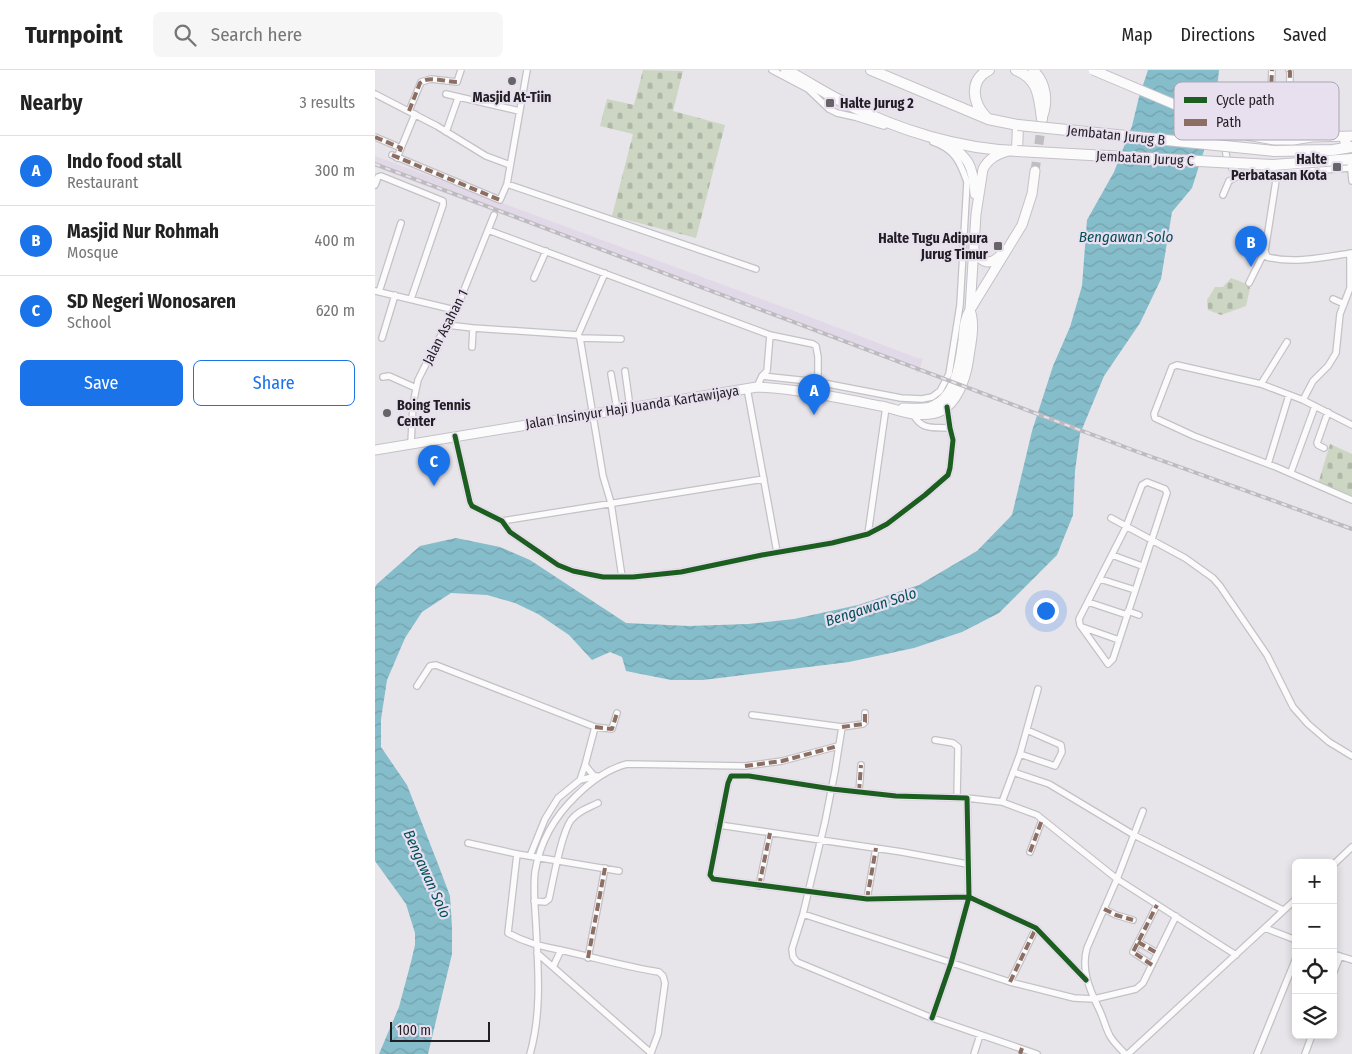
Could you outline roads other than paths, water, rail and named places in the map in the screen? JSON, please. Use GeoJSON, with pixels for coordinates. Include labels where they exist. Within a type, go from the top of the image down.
{"type":"FeatureCollection","features":[{"type":"Feature","properties":{"kind":"highway","name":"Jembatan Jurug C"},"geometry":{"type":"LineString","coordinates":[[786,70],[803,82],[863,112],[946,141],[986,149],[1275,170],[1351,162]]}},
{"type":"Feature","properties":{"kind":"highway","name":"Jembatan Jurug B"},"geometry":{"type":"LineString","coordinates":[[871,70],[988,119],[1018,125],[1274,151],[1349,148]]}},
{"type":"Feature","properties":{"kind":"highway"},"geometry":{"type":"LineString","coordinates":[[988,119],[978,106],[974,91],[981,74],[989,70]]}},
{"type":"Feature","properties":{"kind":"highway"},"geometry":{"type":"LineString","coordinates":[[1016,70],[1027,76],[1035,86],[1039,94],[1042,119]]}},
{"type":"Feature","properties":{"kind":"highway"},"geometry":{"type":"LineString","coordinates":[[1012,151],[1018,125]]}},
{"type":"Feature","properties":{"kind":"highway"},"geometry":{"type":"LineString","coordinates":[[1348,136],[1349,148]]}},
{"type":"Feature","properties":{"kind":"main road"},"geometry":{"type":"LineString","coordinates":[[1033,70],[1041,81],[1045,92],[1045,111],[1042,119]]}},
{"type":"Feature","properties":{"kind":"main road"},"geometry":{"type":"LineString","coordinates":[[1093,70],[1174,104]]}},
{"type":"Feature","properties":{"kind":"main road"},"geometry":{"type":"LineString","coordinates":[[1273,140],[1293,140]]}},
{"type":"Feature","properties":{"kind":"main road","name":"Jalan Insinyur Haji Juanda Kartawijaya"},"geometry":{"type":"LineString","coordinates":[[946,141],[964,156],[971,166],[976,214]]}},
{"type":"Feature","properties":{"kind":"main road","name":"Jalan Insinyur Haji Juanda Kartawijaya"},"geometry":{"type":"LineString","coordinates":[[375,450],[757,387],[818,394],[888,407],[913,414],[931,414],[947,407],[958,393],[967,369],[972,320],[970,310],[976,214],[983,169],[986,162],[993,156],[1012,151]]}},
{"type":"Feature","properties":{"kind":"main road"},"geometry":{"type":"LineString","coordinates":[[970,310],[1022,225],[1032,194],[1035,171]]}},
{"type":"Feature","properties":{"kind":"main road"},"geometry":{"type":"LineString","coordinates":[[974,250],[978,257],[988,262],[994,261],[1010,246]]}},
{"type":"Feature","properties":{"kind":"main road","name":"Jalan Insinyur Haji Juanda Kartawijaya"},"geometry":{"type":"LineString","coordinates":[[888,407],[930,407],[943,399],[948,393],[956,374],[960,328],[970,310]]}},
{"type":"Feature","properties":{"kind":"street"},"geometry":{"type":"LineString","coordinates":[[461,70],[457,82],[431,79],[423,80],[420,83],[401,148],[394,156],[500,200],[507,184],[527,70]]}},
{"type":"Feature","properties":{"kind":"street"},"geometry":{"type":"LineString","coordinates":[[762,376],[818,382],[901,398],[922,399],[932,397],[940,392],[949,374],[960,328],[967,182],[962,166],[945,146],[865,119],[837,113],[829,109],[803,82],[772,70]]}},
{"type":"Feature","properties":{"kind":"street"},"geometry":{"type":"LineString","coordinates":[[1289,70],[1291,72],[1291,82]]}},
{"type":"Feature","properties":{"kind":"street"},"geometry":{"type":"LineString","coordinates":[[375,94],[412,112],[486,156],[510,165]]}},
{"type":"Feature","properties":{"kind":"street"},"geometry":{"type":"LineString","coordinates":[[446,94],[519,111]]}},
{"type":"Feature","properties":{"kind":"street"},"geometry":{"type":"LineString","coordinates":[[447,132],[458,98]]}},
{"type":"Feature","properties":{"kind":"street"},"geometry":{"type":"LineString","coordinates":[[375,137],[401,148]]}},
{"type":"Feature","properties":{"kind":"street"},"geometry":{"type":"LineString","coordinates":[[1226,140],[1224,149],[1228,164],[1238,176]]}},
{"type":"Feature","properties":{"kind":"street"},"geometry":{"type":"LineString","coordinates":[[1351,162],[1352,181]]}},
{"type":"Feature","properties":{"kind":"street"},"geometry":{"type":"LineString","coordinates":[[1223,195],[1229,181],[1238,176],[1275,170],[1265,251],[1249,282]]}},
{"type":"Feature","properties":{"kind":"street"},"geometry":{"type":"LineString","coordinates":[[375,185],[381,176],[443,200],[443,205],[411,298]]}},
{"type":"Feature","properties":{"kind":"street"},"geometry":{"type":"LineString","coordinates":[[507,184],[756,269]]}},
{"type":"Feature","properties":{"kind":"street","name":"Jalan Asahan 1"},"geometry":{"type":"LineString","coordinates":[[411,443],[416,388],[433,350],[455,310],[495,215]]}},
{"type":"Feature","properties":{"kind":"street"},"geometry":{"type":"LineString","coordinates":[[401,223],[377,292],[411,298],[455,310]]}},
{"type":"Feature","properties":{"kind":"street"},"geometry":{"type":"LineString","coordinates":[[489,230],[770,335],[813,344],[818,350],[818,394]]}},
{"type":"Feature","properties":{"kind":"street"},"geometry":{"type":"LineString","coordinates":[[534,278],[546,251]]}},
{"type":"Feature","properties":{"kind":"street"},"geometry":{"type":"LineString","coordinates":[[1265,251],[1267,257],[1285,259],[1304,259],[1351,253],[1349,288],[1338,323],[1336,353],[1331,363],[1313,381],[1303,400]]}},
{"type":"Feature","properties":{"kind":"street"},"geometry":{"type":"LineString","coordinates":[[605,273],[579,337],[591,414],[603,476],[611,503],[622,577]]}},
{"type":"Feature","properties":{"kind":"street"},"geometry":{"type":"LineString","coordinates":[[382,338],[395,295]]}},
{"type":"Feature","properties":{"kind":"street"},"geometry":{"type":"LineString","coordinates":[[1333,299],[1344,304]]}},
{"type":"Feature","properties":{"kind":"street"},"geometry":{"type":"LineString","coordinates":[[447,325],[621,339]]}},
{"type":"Feature","properties":{"kind":"street"},"geometry":{"type":"LineString","coordinates":[[472,347],[473,328]]}},
{"type":"Feature","properties":{"kind":"street"},"geometry":{"type":"LineString","coordinates":[[757,387],[762,376],[767,371],[770,335]]}},
{"type":"Feature","properties":{"kind":"street"},"geometry":{"type":"LineString","coordinates":[[1261,384],[1287,342]]}},
{"type":"Feature","properties":{"kind":"street"},"geometry":{"type":"LineString","coordinates":[[1352,425],[1303,400],[1261,384],[1185,366],[1172,367],[1154,414],[1155,418],[1194,436],[1268,464],[1352,500]]}},
{"type":"Feature","properties":{"kind":"street"},"geometry":{"type":"LineString","coordinates":[[625,371],[630,407]]}},
{"type":"Feature","properties":{"kind":"street"},"geometry":{"type":"LineString","coordinates":[[611,374],[617,409]]}},
{"type":"Feature","properties":{"kind":"street"},"geometry":{"type":"LineString","coordinates":[[383,377],[389,376],[416,388]]}},
{"type":"Feature","properties":{"kind":"street"},"geometry":{"type":"LineString","coordinates":[[747,388],[777,552]]}},
{"type":"Feature","properties":{"kind":"street"},"geometry":{"type":"LineString","coordinates":[[1268,464],[1289,395]]}},
{"type":"Feature","properties":{"kind":"street"},"geometry":{"type":"LineString","coordinates":[[1291,472],[1315,406]]}},
{"type":"Feature","properties":{"kind":"street"},"geometry":{"type":"LineString","coordinates":[[868,534],[888,407]]}},
{"type":"Feature","properties":{"kind":"street"},"geometry":{"type":"LineString","coordinates":[[455,436],[470,502],[477,510],[502,521],[510,532],[566,569],[603,577],[654,576],[685,572],[777,552],[832,543],[868,534],[887,524],[947,475],[950,468],[953,440],[947,407]]}},
{"type":"Feature","properties":{"kind":"street"},"geometry":{"type":"LineString","coordinates":[[1324,448],[1318,446],[1317,443],[1328,412]]}},
{"type":"Feature","properties":{"kind":"street"},"geometry":{"type":"LineString","coordinates":[[913,414],[916,420],[925,427],[950,428]]}},
{"type":"Feature","properties":{"kind":"street"},"geometry":{"type":"LineString","coordinates":[[502,521],[764,479]]}},
{"type":"Feature","properties":{"kind":"street"},"geometry":{"type":"LineString","coordinates":[[1150,483],[1165,489],[1167,493],[1150,541],[1113,660],[1108,664],[1081,627],[1079,619],[1126,527],[1142,485],[1150,483]]}},
{"type":"Feature","properties":{"kind":"street"},"geometry":{"type":"LineString","coordinates":[[1111,518],[1199,568],[1221,586],[1267,655],[1293,707],[1308,724],[1329,742],[1352,756]]}},
{"type":"Feature","properties":{"kind":"street"},"geometry":{"type":"LineString","coordinates":[[1112,555],[1142,566]]}},
{"type":"Feature","properties":{"kind":"street"},"geometry":{"type":"LineString","coordinates":[[1099,579],[1135,590]]}},
{"type":"Feature","properties":{"kind":"street"},"geometry":{"type":"LineString","coordinates":[[1088,602],[1139,615]]}},
{"type":"Feature","properties":{"kind":"street"},"geometry":{"type":"LineString","coordinates":[[1081,627],[1119,640]]}},
{"type":"Feature","properties":{"kind":"street"},"geometry":{"type":"LineString","coordinates":[[417,686],[430,666],[437,665],[595,727],[612,729],[617,714]]}},
{"type":"Feature","properties":{"kind":"street"},"geometry":{"type":"LineString","coordinates":[[1002,802],[1020,754],[1039,689]]}},
{"type":"Feature","properties":{"kind":"street"},"geometry":{"type":"LineString","coordinates":[[752,715],[841,727],[863,724],[865,722],[865,713]]}},
{"type":"Feature","properties":{"kind":"street"},"geometry":{"type":"LineString","coordinates":[[580,780],[595,727]]}},
{"type":"Feature","properties":{"kind":"street"},"geometry":{"type":"LineString","coordinates":[[841,727],[832,789],[803,914],[792,949],[793,956],[797,962],[932,1018],[1021,1051],[1037,1054]]}},
{"type":"Feature","properties":{"kind":"street"},"geometry":{"type":"LineString","coordinates":[[1020,754],[1055,766],[1062,752],[1063,747],[1061,745],[1027,730]]}},
{"type":"Feature","properties":{"kind":"street"},"geometry":{"type":"LineString","coordinates":[[935,740],[953,743],[958,748],[957,798]]}},
{"type":"Feature","properties":{"kind":"street"},"geometry":{"type":"LineString","coordinates":[[530,856],[545,819],[554,803],[580,780],[596,776],[618,766],[627,764],[745,766],[782,761],[838,746]]}},
{"type":"Feature","properties":{"kind":"street"},"geometry":{"type":"LineString","coordinates":[[585,765],[596,776]]}},
{"type":"Feature","properties":{"kind":"street"},"geometry":{"type":"LineString","coordinates":[[859,792],[861,765]]}},
{"type":"Feature","properties":{"kind":"street"},"geometry":{"type":"LineString","coordinates":[[745,766],[749,776]]}},
{"type":"Feature","properties":{"kind":"street"},"geometry":{"type":"LineString","coordinates":[[1013,772],[1049,784],[1134,835],[1283,910]]}},
{"type":"Feature","properties":{"kind":"street"},"geometry":{"type":"LineString","coordinates":[[530,1054],[536,1029],[538,999],[535,871],[552,823],[563,808],[596,776]]}},
{"type":"Feature","properties":{"kind":"street"},"geometry":{"type":"LineString","coordinates":[[1086,980],[1036,928],[969,897],[867,900],[711,878],[719,825],[730,778],[733,776],[749,776],[832,789],[896,796],[967,798],[1002,802],[1037,815],[1117,879],[1236,955]]}},
{"type":"Feature","properties":{"kind":"street"},"geometry":{"type":"LineString","coordinates":[[563,808],[564,793]]}},
{"type":"Feature","properties":{"kind":"street"},"geometry":{"type":"LineString","coordinates":[[932,1018],[951,963],[969,897],[967,798]]}},
{"type":"Feature","properties":{"kind":"street"},"geometry":{"type":"LineString","coordinates":[[535,901],[547,901],[549,899],[558,861],[571,821],[583,810],[598,803]]}},
{"type":"Feature","properties":{"kind":"street"},"geometry":{"type":"LineString","coordinates":[[1143,811],[1085,954],[1086,980],[1093,1000],[1099,1007],[1109,1035],[1127,1054],[1292,902]]}},
{"type":"Feature","properties":{"kind":"street"},"geometry":{"type":"LineString","coordinates":[[1031,852],[1042,820]]}},
{"type":"Feature","properties":{"kind":"street"},"geometry":{"type":"LineString","coordinates":[[719,825],[902,852],[967,864]]}},
{"type":"Feature","properties":{"kind":"street"},"geometry":{"type":"LineString","coordinates":[[759,886],[770,833]]}},
{"type":"Feature","properties":{"kind":"street"},"geometry":{"type":"LineString","coordinates":[[468,843],[517,854],[619,871]]}},
{"type":"Feature","properties":{"kind":"street"},"geometry":{"type":"LineString","coordinates":[[1337,861],[1352,847]]}},
{"type":"Feature","properties":{"kind":"street"},"geometry":{"type":"LineString","coordinates":[[867,900],[876,848]]}},
{"type":"Feature","properties":{"kind":"street"},"geometry":{"type":"LineString","coordinates":[[517,854],[509,933],[537,949],[553,967],[651,1054],[658,1034],[665,983],[663,976],[659,972],[589,958],[561,950],[537,949]]}},
{"type":"Feature","properties":{"kind":"street"},"geometry":{"type":"LineString","coordinates":[[589,958],[605,868]]}},
{"type":"Feature","properties":{"kind":"street"},"geometry":{"type":"LineString","coordinates":[[1152,965],[1133,953],[1157,905]]}},
{"type":"Feature","properties":{"kind":"street"},"geometry":{"type":"LineString","coordinates":[[1104,908],[1116,915],[1133,920]]}},
{"type":"Feature","properties":{"kind":"street"},"geometry":{"type":"LineString","coordinates":[[803,914],[1009,982],[1074,998],[1093,1000],[1140,986],[1143,983],[1176,916]]}},
{"type":"Feature","properties":{"kind":"street"},"geometry":{"type":"LineString","coordinates":[[1009,982],[1036,928]]}},
{"type":"Feature","properties":{"kind":"street"},"geometry":{"type":"LineString","coordinates":[[1265,928],[1292,938]]}},
{"type":"Feature","properties":{"kind":"street"},"geometry":{"type":"LineString","coordinates":[[1138,942],[1157,953]]}},
{"type":"Feature","properties":{"kind":"street"},"geometry":{"type":"LineString","coordinates":[[553,967],[561,950]]}},
{"type":"Feature","properties":{"kind":"street"},"geometry":{"type":"LineString","coordinates":[[1337,955],[1352,960]]}},
{"type":"Feature","properties":{"kind":"street"},"geometry":{"type":"LineString","coordinates":[[1257,1054],[1292,968]]}},
{"type":"Feature","properties":{"kind":"street"},"geometry":{"type":"LineString","coordinates":[[974,1054],[981,1035]]}},
{"type":"Feature","properties":{"kind":"street"},"geometry":{"type":"LineString","coordinates":[[1305,1054],[1311,1039]]}},
{"type":"Feature","properties":{"kind":"water","name":"Bengawan Solo"},"geometry":{"type":"Polygon","coordinates":[[[1148,70],[1219,70],[1218,82],[1174,82],[1174,140],[1207,140],[1192,188],[1172,212],[1161,279],[1140,323],[1104,376],[1080,434],[1075,471],[1073,515],[1057,555],[999,613],[962,632],[914,648],[849,662],[703,680],[671,680],[626,671],[622,657],[610,652],[592,660],[569,635],[538,614],[515,603],[487,595],[451,593],[422,612],[405,638],[387,680],[381,719],[381,747],[407,785],[450,896],[452,954],[428,1054],[379,1054],[399,1007],[415,945],[415,933],[406,904],[375,861],[375,587],[377,584],[420,546],[456,538],[500,547],[530,560],[626,623],[689,626],[748,624],[794,619],[858,605],[919,585],[977,551],[1012,515],[1032,431],[1053,366],[1070,327],[1082,286],[1087,220],[1114,172],[1132,126],[1148,70]]]}},
{"type":"Feature","properties":{"kind":"tunnel"},"geometry":{"type":"LineString","coordinates":[[1035,171],[1042,122]]}},
{"type":"Feature","properties":{"kind":"railway"},"geometry":{"type":"LineString","coordinates":[[375,164],[1138,452],[1352,529]]}},
{"type":"Feature","properties":{"kind":"place","name":"Masjid At-Tiin"},"geometry":{"type":"Point","coordinates":[512,81]}},
{"type":"Feature","properties":{"kind":"place","name":"Halte Jurug 2"},"geometry":{"type":"Point","coordinates":[830,103]}},
{"type":"Feature","properties":{"kind":"place","name":"Halte Perbatasan Kota"},"geometry":{"type":"Point","coordinates":[1337,167]}},
{"type":"Feature","properties":{"kind":"place","name":"Halte Tugu Adipura Jurug Timur"},"geometry":{"type":"Point","coordinates":[998,246]}},
{"type":"Feature","properties":{"kind":"place","name":"Masjid Nur Rohmah"},"geometry":{"type":"Point","coordinates":[1251,267]}},
{"type":"Feature","properties":{"kind":"place","name":"Boing Tennis Center"},"geometry":{"type":"Point","coordinates":[387,413]}},
{"type":"Feature","properties":{"kind":"place","name":"Indo food stall"},"geometry":{"type":"Point","coordinates":[814,415]}},
{"type":"Feature","properties":{"kind":"place","name":"SD Negeri Wonosaren"},"geometry":{"type":"Point","coordinates":[434,486]}}]}
